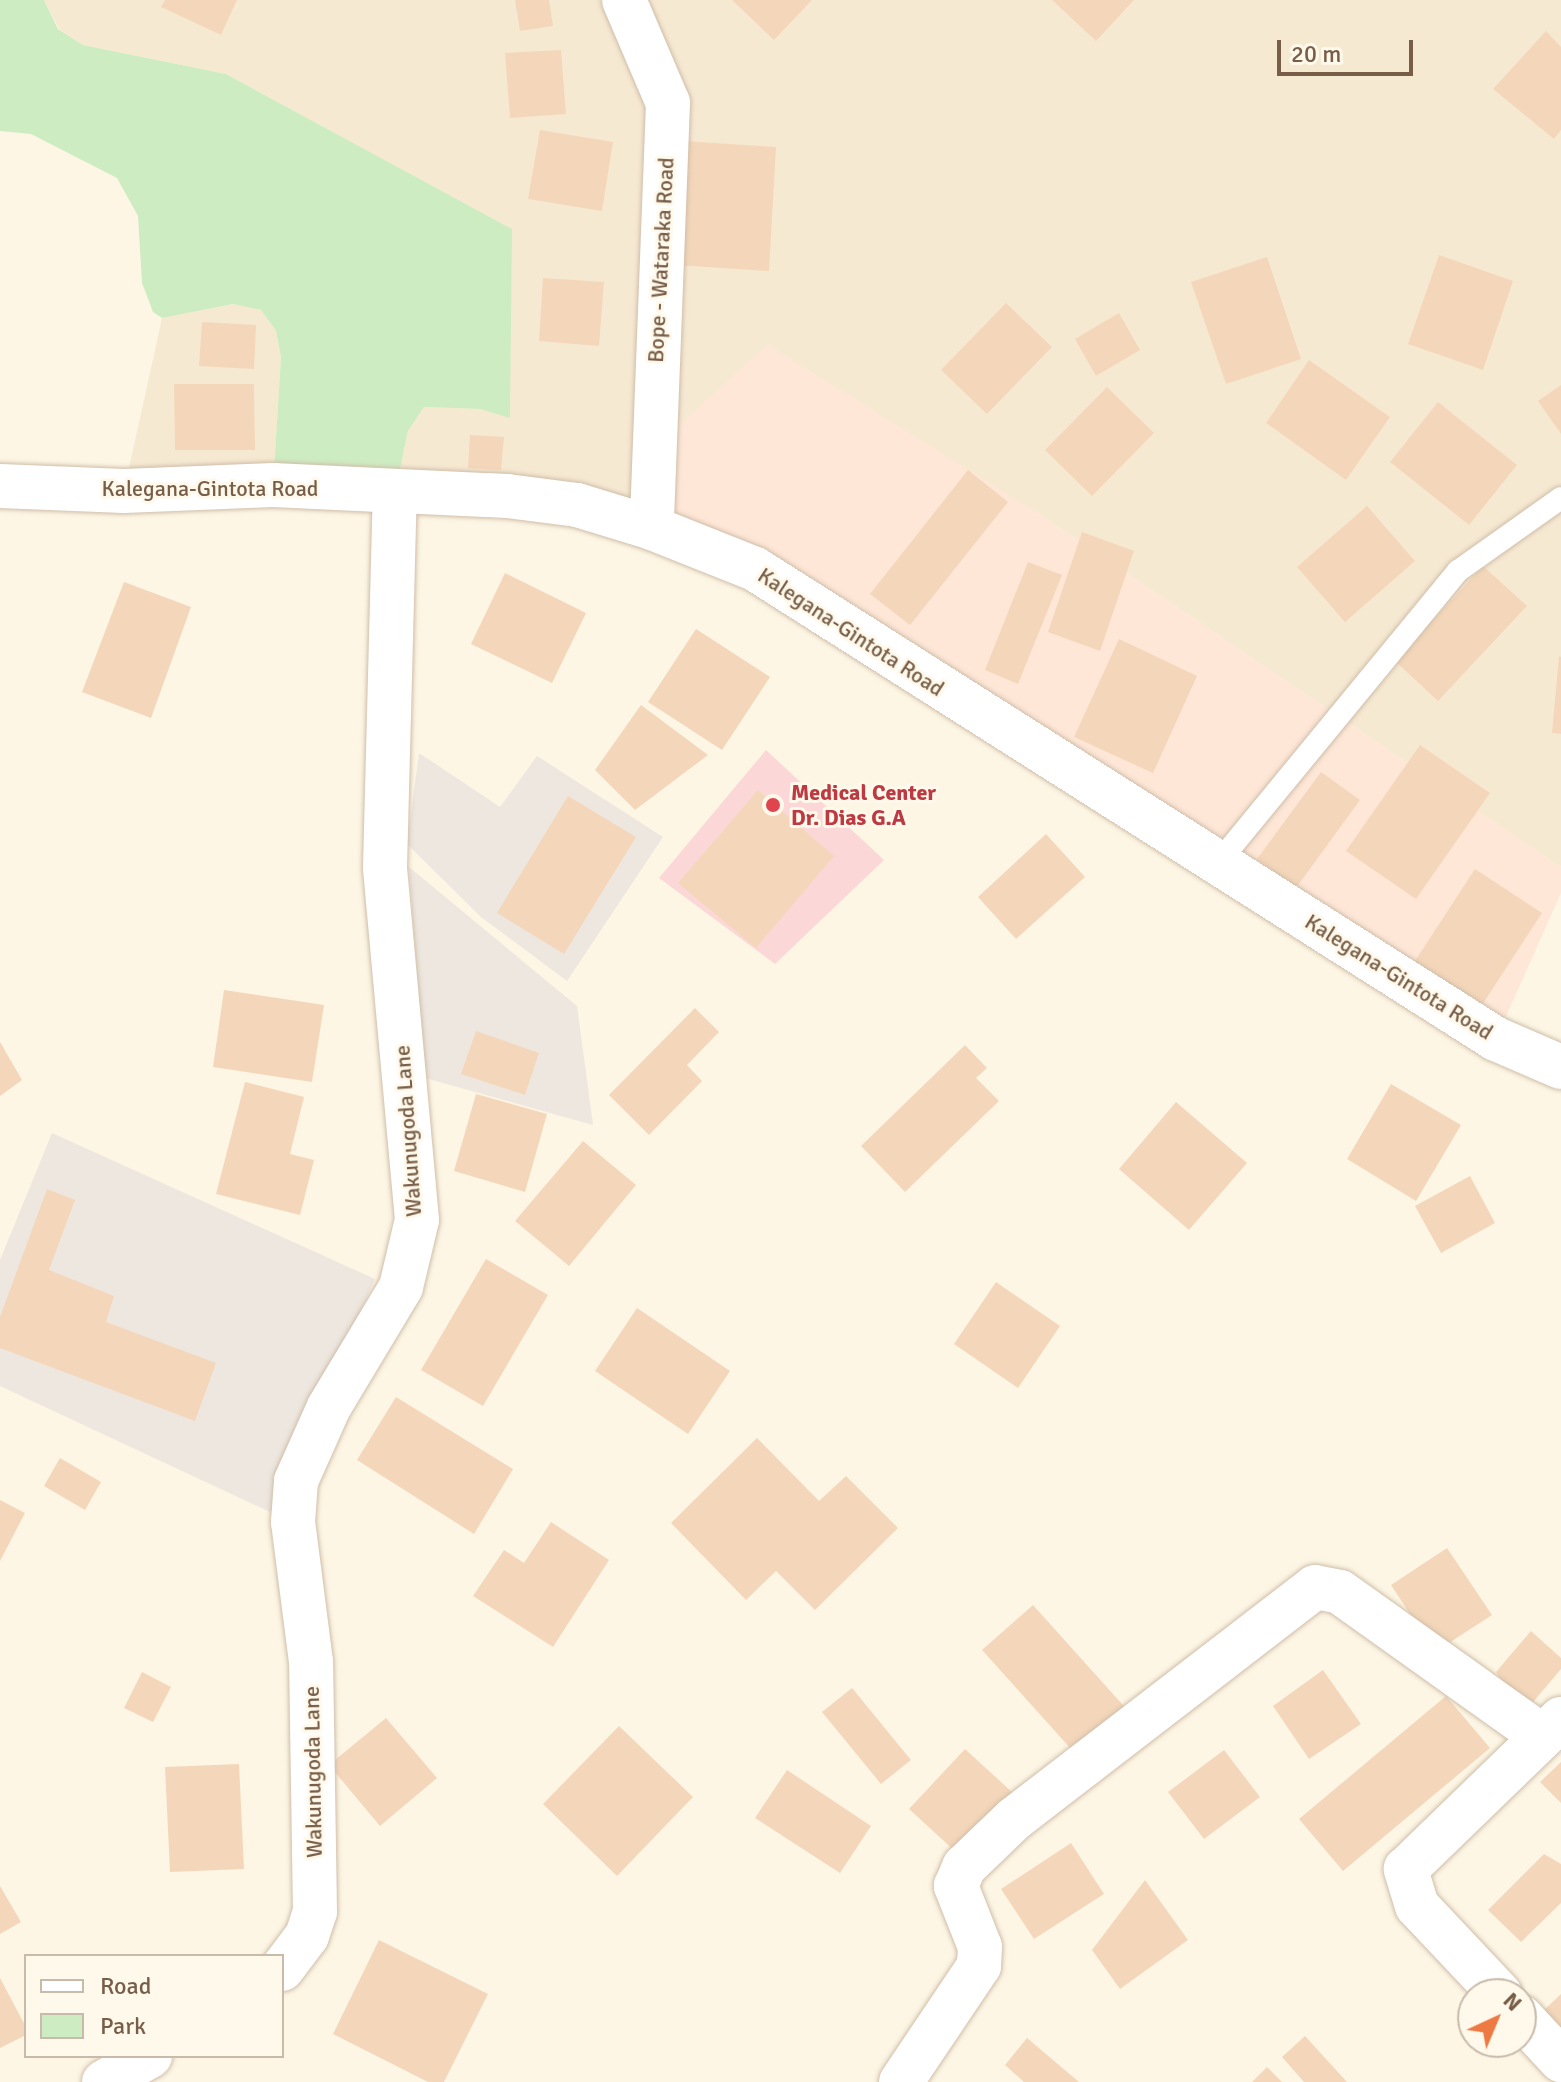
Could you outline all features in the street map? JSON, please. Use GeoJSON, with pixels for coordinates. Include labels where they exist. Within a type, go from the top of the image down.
{"type":"FeatureCollection","features":[{"type":"Feature","properties":{"kind":"street","name":"Bope - Wataraka Road"},"geometry":{"type":"LineString","coordinates":[[624,0],[668,103],[652,528]]}},
{"type":"Feature","properties":{"kind":"street","name":"Kalegana-Gintota Road"},"geometry":{"type":"LineString","coordinates":[[0,486],[124,491],[273,485],[507,496],[577,505],[652,528],[755,569],[1496,1039],[1561,1067]]}},
{"type":"Feature","properties":{"kind":"street","name":"Wakunugoda Lane"},"geometry":{"type":"LineString","coordinates":[[284,1966],[307,1936],[315,1912],[311,1662],[293,1522],[296,1481],[329,1407],[401,1287],[417,1220],[385,867],[395,493]]}},
{"type":"Feature","properties":{"kind":"street"},"geometry":{"type":"LineString","coordinates":[[901,2082],[979,1966],[980,1947],[956,1886],[964,1867],[1014,1819],[1315,1587],[1340,1592],[1551,1727],[1406,1869],[1417,1906],[1485,1978]]}},
{"type":"Feature","properties":{"kind":"street"},"geometry":{"type":"LineString","coordinates":[[1537,2034],[1561,2060]]}},
{"type":"Feature","properties":{"kind":"street"},"geometry":{"type":"LineString","coordinates":[[104,2082],[146,2058]]}},
{"type":"Feature","properties":{"kind":"lane"},"geometry":{"type":"LineString","coordinates":[[1218,863],[1458,571],[1561,498]]}},
{"type":"Feature","properties":{"kind":"shaded area"},"geometry":{"type":"Polygon","coordinates":[[[44,0],[1561,0],[1561,867],[1038,513],[652,528],[395,493],[408,431],[424,407],[480,409],[509,417],[511,229],[226,74],[83,45],[59,29],[44,0]]]}},
{"type":"Feature","properties":{"kind":"shaded area"},"geometry":{"type":"Polygon","coordinates":[[[233,304],[261,310],[276,331],[281,357],[273,485],[124,491],[162,318],[233,304]]]}},
{"type":"Feature","properties":{"kind":"shaded area"},"geometry":{"type":"Polygon","coordinates":[[[768,345],[1038,513],[1561,867],[1561,893],[1496,1039],[652,528],[653,448],[768,345]]]}},
{"type":"Feature","properties":{"kind":"shaded area","name":"Medical Center Dr. Dias G.A"},"geometry":{"type":"Polygon","coordinates":[[[766,750],[884,860],[775,964],[659,878],[766,750]]]}},
{"type":"Feature","properties":{"kind":"shaded area"},"geometry":{"type":"Polygon","coordinates":[[[419,753],[500,807],[537,756],[663,837],[567,981],[481,917],[407,844],[419,753]]]}},
{"type":"Feature","properties":{"kind":"shaded area"},"geometry":{"type":"Polygon","coordinates":[[[409,867],[577,1006],[593,1125],[425,1078],[409,867]]]}},
{"type":"Feature","properties":{"kind":"shaded area"},"geometry":{"type":"Polygon","coordinates":[[[52,1133],[375,1279],[270,1512],[0,1386],[0,1260],[52,1133]]]}},
{"type":"Feature","properties":{"kind":"green space"},"geometry":{"type":"Polygon","coordinates":[[[0,0],[44,0],[58,29],[83,45],[226,74],[512,229],[510,418],[480,409],[424,407],[408,431],[395,493],[273,485],[281,357],[276,331],[261,310],[233,304],[162,318],[153,312],[142,283],[138,216],[117,178],[31,134],[0,131],[0,0]]]}},
{"type":"Feature","properties":{"kind":"building"},"geometry":{"type":"Polygon","coordinates":[[[165,0],[237,0],[221,35],[161,7],[165,0]]]}},
{"type":"Feature","properties":{"kind":"building"},"geometry":{"type":"Polygon","coordinates":[[[515,0],[549,0],[553,26],[520,31],[515,0]]]}},
{"type":"Feature","properties":{"kind":"building"},"geometry":{"type":"Polygon","coordinates":[[[732,0],[812,0],[774,40],[732,0]]]}},
{"type":"Feature","properties":{"kind":"building"},"geometry":{"type":"Polygon","coordinates":[[[1052,0],[1134,0],[1096,41],[1052,0]]]}},
{"type":"Feature","properties":{"kind":"building"},"geometry":{"type":"Polygon","coordinates":[[[1546,31],[1561,47],[1561,130],[1554,139],[1493,89],[1546,31]]]}},
{"type":"Feature","properties":{"kind":"building"},"geometry":{"type":"Polygon","coordinates":[[[561,50],[566,114],[510,118],[505,53],[561,50]]]}},
{"type":"Feature","properties":{"kind":"building"},"geometry":{"type":"Polygon","coordinates":[[[540,130],[613,142],[602,211],[528,199],[540,130]]]}},
{"type":"Feature","properties":{"kind":"building"},"geometry":{"type":"Polygon","coordinates":[[[684,141],[776,147],[769,271],[676,265],[684,141]]]}},
{"type":"Feature","properties":{"kind":"building"},"geometry":{"type":"Polygon","coordinates":[[[1439,255],[1513,281],[1483,370],[1408,344],[1439,255]]]}},
{"type":"Feature","properties":{"kind":"building"},"geometry":{"type":"Polygon","coordinates":[[[1267,257],[1301,359],[1226,384],[1191,282],[1267,257]]]}},
{"type":"Feature","properties":{"kind":"building"},"geometry":{"type":"Polygon","coordinates":[[[543,278],[604,282],[599,346],[539,341],[543,278]]]}},
{"type":"Feature","properties":{"kind":"building"},"geometry":{"type":"Polygon","coordinates":[[[1006,303],[1052,347],[987,414],[941,370],[1006,303]]]}},
{"type":"Feature","properties":{"kind":"building"},"geometry":{"type":"Polygon","coordinates":[[[1119,313],[1140,350],[1096,376],[1075,339],[1119,313]]]}},
{"type":"Feature","properties":{"kind":"building"},"geometry":{"type":"Polygon","coordinates":[[[202,322],[256,325],[254,369],[199,366],[202,322]]]}},
{"type":"Feature","properties":{"kind":"building"},"geometry":{"type":"Polygon","coordinates":[[[1309,360],[1390,417],[1346,480],[1266,423],[1309,360]]]}},
{"type":"Feature","properties":{"kind":"building"},"geometry":{"type":"Polygon","coordinates":[[[174,384],[254,384],[255,450],[175,450],[174,384]]]}},
{"type":"Feature","properties":{"kind":"building"},"geometry":{"type":"Polygon","coordinates":[[[1561,385],[1561,434],[1538,401],[1561,385]]]}},
{"type":"Feature","properties":{"kind":"building"},"geometry":{"type":"Polygon","coordinates":[[[1107,387],[1154,433],[1092,496],[1045,450],[1107,387]]]}},
{"type":"Feature","properties":{"kind":"building"},"geometry":{"type":"Polygon","coordinates":[[[1438,402],[1517,465],[1469,525],[1390,462],[1438,402]]]}},
{"type":"Feature","properties":{"kind":"building"},"geometry":{"type":"Polygon","coordinates":[[[470,435],[504,437],[501,470],[468,468],[470,435]]]}},
{"type":"Feature","properties":{"kind":"building"},"geometry":{"type":"Polygon","coordinates":[[[968,470],[1008,502],[910,625],[870,594],[968,470]]]}},
{"type":"Feature","properties":{"kind":"building"},"geometry":{"type":"Polygon","coordinates":[[[1367,506],[1415,561],[1345,622],[1297,567],[1367,506]]]}},
{"type":"Feature","properties":{"kind":"building"},"geometry":{"type":"Polygon","coordinates":[[[1082,532],[1134,551],[1100,651],[1048,632],[1082,532]]]}},
{"type":"Feature","properties":{"kind":"building"},"geometry":{"type":"Polygon","coordinates":[[[1028,562],[1062,575],[1018,684],[985,670],[1028,562]]]}},
{"type":"Feature","properties":{"kind":"building"},"geometry":{"type":"Polygon","coordinates":[[[1483,566],[1527,606],[1438,701],[1395,661],[1483,566]]]}},
{"type":"Feature","properties":{"kind":"building"},"geometry":{"type":"Polygon","coordinates":[[[505,573],[586,613],[552,683],[471,644],[505,573]]]}},
{"type":"Feature","properties":{"kind":"building"},"geometry":{"type":"Polygon","coordinates":[[[124,582],[191,607],[151,718],[82,692],[124,582]]]}},
{"type":"Feature","properties":{"kind":"building"},"geometry":{"type":"Polygon","coordinates":[[[696,629],[770,677],[722,750],[648,702],[696,629]]]}},
{"type":"Feature","properties":{"kind":"building"},"geometry":{"type":"Polygon","coordinates":[[[1119,639],[1197,676],[1153,773],[1074,737],[1119,639]]]}},
{"type":"Feature","properties":{"kind":"building"},"geometry":{"type":"Polygon","coordinates":[[[1561,657],[1561,734],[1552,733],[1561,657]]]}},
{"type":"Feature","properties":{"kind":"building"},"geometry":{"type":"Polygon","coordinates":[[[641,705],[708,755],[635,810],[595,770],[641,705]]]}},
{"type":"Feature","properties":{"kind":"building"},"geometry":{"type":"Polygon","coordinates":[[[1420,745],[1490,793],[1416,899],[1346,851],[1420,745]]]}},
{"type":"Feature","properties":{"kind":"building"},"geometry":{"type":"Polygon","coordinates":[[[1321,772],[1360,800],[1296,888],[1257,859],[1321,772]]]}},
{"type":"Feature","properties":{"kind":"building"},"geometry":{"type":"Polygon","coordinates":[[[758,790],[834,856],[756,948],[678,883],[758,790]]]}},
{"type":"Feature","properties":{"kind":"building"},"geometry":{"type":"Polygon","coordinates":[[[568,796],[636,837],[564,954],[497,913],[568,796]]]}},
{"type":"Feature","properties":{"kind":"building"},"geometry":{"type":"Polygon","coordinates":[[[1046,834],[1085,877],[1016,939],[978,897],[1046,834]]]}},
{"type":"Feature","properties":{"kind":"building"},"geometry":{"type":"Polygon","coordinates":[[[1475,869],[1542,913],[1482,1005],[1415,961],[1475,869]]]}},
{"type":"Feature","properties":{"kind":"building"},"geometry":{"type":"Polygon","coordinates":[[[224,990],[324,1005],[312,1082],[213,1067],[224,990]]]}},
{"type":"Feature","properties":{"kind":"building"},"geometry":{"type":"Polygon","coordinates":[[[695,1008],[719,1032],[687,1065],[702,1081],[649,1135],[609,1095],[695,1008]]]}},
{"type":"Feature","properties":{"kind":"building"},"geometry":{"type":"Polygon","coordinates":[[[476,1031],[539,1053],[525,1095],[461,1074],[476,1031]]]}},
{"type":"Feature","properties":{"kind":"building"},"geometry":{"type":"Polygon","coordinates":[[[0,1042],[22,1080],[0,1096],[0,1042]]]}},
{"type":"Feature","properties":{"kind":"building"},"geometry":{"type":"Polygon","coordinates":[[[965,1045],[987,1068],[976,1078],[999,1101],[905,1192],[861,1146],[965,1045]]]}},
{"type":"Feature","properties":{"kind":"building"},"geometry":{"type":"Polygon","coordinates":[[[245,1082],[304,1097],[290,1154],[314,1160],[300,1215],[216,1194],[245,1082]]]}},
{"type":"Feature","properties":{"kind":"building"},"geometry":{"type":"Polygon","coordinates":[[[1391,1084],[1461,1125],[1416,1201],[1347,1159],[1391,1084]]]}},
{"type":"Feature","properties":{"kind":"building"},"geometry":{"type":"Polygon","coordinates":[[[476,1094],[547,1114],[525,1192],[454,1171],[476,1094]]]}},
{"type":"Feature","properties":{"kind":"building"},"geometry":{"type":"Polygon","coordinates":[[[1176,1102],[1247,1163],[1189,1230],[1119,1169],[1176,1102]]]}},
{"type":"Feature","properties":{"kind":"building"},"geometry":{"type":"Polygon","coordinates":[[[583,1141],[636,1185],[569,1266],[515,1221],[583,1141]]]}},
{"type":"Feature","properties":{"kind":"building"},"geometry":{"type":"Polygon","coordinates":[[[1470,1176],[1495,1223],[1441,1253],[1415,1206],[1470,1176]]]}},
{"type":"Feature","properties":{"kind":"building"},"geometry":{"type":"Polygon","coordinates":[[[47,1189],[75,1200],[49,1270],[114,1296],[106,1322],[216,1363],[195,1421],[0,1348],[0,1317],[47,1189]]]}},
{"type":"Feature","properties":{"kind":"building"},"geometry":{"type":"Polygon","coordinates":[[[486,1259],[548,1295],[483,1406],[421,1370],[486,1259]]]}},
{"type":"Feature","properties":{"kind":"building"},"geometry":{"type":"Polygon","coordinates":[[[996,1282],[1060,1326],[1018,1388],[954,1344],[996,1282]]]}},
{"type":"Feature","properties":{"kind":"building"},"geometry":{"type":"Polygon","coordinates":[[[637,1308],[730,1371],[688,1434],[595,1371],[637,1308]]]}},
{"type":"Feature","properties":{"kind":"building"},"geometry":{"type":"Polygon","coordinates":[[[396,1397],[513,1469],[474,1534],[357,1460],[396,1397]]]}},
{"type":"Feature","properties":{"kind":"building"},"geometry":{"type":"Polygon","coordinates":[[[757,1438],[819,1501],[846,1476],[898,1528],[815,1610],[776,1571],[746,1600],[671,1523],[757,1438]]]}},
{"type":"Feature","properties":{"kind":"building"},"geometry":{"type":"Polygon","coordinates":[[[60,1458],[101,1482],[85,1510],[44,1486],[60,1458]]]}},
{"type":"Feature","properties":{"kind":"building"},"geometry":{"type":"Polygon","coordinates":[[[0,1500],[25,1513],[0,1561],[0,1500]]]}},
{"type":"Feature","properties":{"kind":"building"},"geometry":{"type":"Polygon","coordinates":[[[551,1522],[609,1560],[553,1647],[473,1596],[504,1550],[524,1563],[551,1522]]]}},
{"type":"Feature","properties":{"kind":"building"},"geometry":{"type":"Polygon","coordinates":[[[1447,1548],[1492,1615],[1435,1652],[1391,1585],[1447,1548]]]}},
{"type":"Feature","properties":{"kind":"building"},"geometry":{"type":"Polygon","coordinates":[[[1033,1605],[1131,1714],[1080,1759],[982,1650],[1033,1605]]]}},
{"type":"Feature","properties":{"kind":"building"},"geometry":{"type":"Polygon","coordinates":[[[1531,1631],[1561,1658],[1561,1669],[1522,1715],[1496,1672],[1531,1631]]]}},
{"type":"Feature","properties":{"kind":"building"},"geometry":{"type":"Polygon","coordinates":[[[1323,1670],[1361,1724],[1309,1759],[1273,1706],[1323,1670]]]}},
{"type":"Feature","properties":{"kind":"building"},"geometry":{"type":"Polygon","coordinates":[[[142,1672],[171,1687],[153,1722],[124,1708],[142,1672]]]}},
{"type":"Feature","properties":{"kind":"building"},"geometry":{"type":"Polygon","coordinates":[[[852,1688],[911,1760],[881,1784],[822,1712],[852,1688]]]}},
{"type":"Feature","properties":{"kind":"building"},"geometry":{"type":"Polygon","coordinates":[[[1446,1696],[1490,1748],[1343,1871],[1299,1819],[1446,1696]]]}},
{"type":"Feature","properties":{"kind":"building"},"geometry":{"type":"Polygon","coordinates":[[[386,1718],[437,1778],[380,1826],[329,1765],[386,1718]]]}},
{"type":"Feature","properties":{"kind":"building"},"geometry":{"type":"Polygon","coordinates":[[[619,1726],[693,1797],[617,1876],[543,1804],[619,1726]]]}},
{"type":"Feature","properties":{"kind":"building"},"geometry":{"type":"Polygon","coordinates":[[[965,1749],[1013,1793],[957,1853],[909,1809],[965,1749]]]}},
{"type":"Feature","properties":{"kind":"building"},"geometry":{"type":"Polygon","coordinates":[[[1224,1750],[1260,1797],[1204,1839],[1168,1792],[1224,1750]]]}},
{"type":"Feature","properties":{"kind":"building"},"geometry":{"type":"Polygon","coordinates":[[[1561,1762],[1561,1803],[1540,1782],[1561,1762]]]}},
{"type":"Feature","properties":{"kind":"building"},"geometry":{"type":"Polygon","coordinates":[[[239,1764],[244,1869],[170,1872],[165,1767],[239,1764]]]}},
{"type":"Feature","properties":{"kind":"building"},"geometry":{"type":"Polygon","coordinates":[[[787,1770],[871,1826],[840,1873],[755,1818],[787,1770]]]}},
{"type":"Feature","properties":{"kind":"building"},"geometry":{"type":"Polygon","coordinates":[[[1071,1843],[1104,1894],[1034,1939],[1001,1889],[1071,1843]]]}},
{"type":"Feature","properties":{"kind":"building"},"geometry":{"type":"Polygon","coordinates":[[[1544,1854],[1561,1864],[1561,1903],[1521,1942],[1488,1910],[1544,1854]]]}},
{"type":"Feature","properties":{"kind":"building"},"geometry":{"type":"Polygon","coordinates":[[[1145,1880],[1188,1940],[1120,1989],[1092,1950],[1145,1880]]]}},
{"type":"Feature","properties":{"kind":"building"},"geometry":{"type":"Polygon","coordinates":[[[0,1886],[21,1922],[0,1934],[0,1886]]]}},
{"type":"Feature","properties":{"kind":"building"},"geometry":{"type":"Polygon","coordinates":[[[379,1940],[488,1994],[444,2082],[428,2082],[333,2034],[379,1940]]]}},
{"type":"Feature","properties":{"kind":"building"},"geometry":{"type":"Polygon","coordinates":[[[0,1978],[24,2023],[24,2036],[0,2048],[0,1978]]]}},
{"type":"Feature","properties":{"kind":"building"},"geometry":{"type":"Polygon","coordinates":[[[1561,1994],[1561,2032],[1542,2012],[1561,1994]]]}},
{"type":"Feature","properties":{"kind":"building"},"geometry":{"type":"Polygon","coordinates":[[[1305,2036],[1347,2082],[1304,2082],[1282,2057],[1305,2036]]]}},
{"type":"Feature","properties":{"kind":"building"},"geometry":{"type":"Polygon","coordinates":[[[1027,2038],[1079,2082],[1024,2082],[1005,2065],[1027,2038]]]}},
{"type":"Feature","properties":{"kind":"building"},"geometry":{"type":"Polygon","coordinates":[[[1267,2067],[1282,2082],[1252,2082],[1267,2067]]]}},
{"type":"Feature","properties":{"kind":"place","name":"Medical Center Dr. Dias G.A"},"geometry":{"type":"Point","coordinates":[773,805]}}]}
